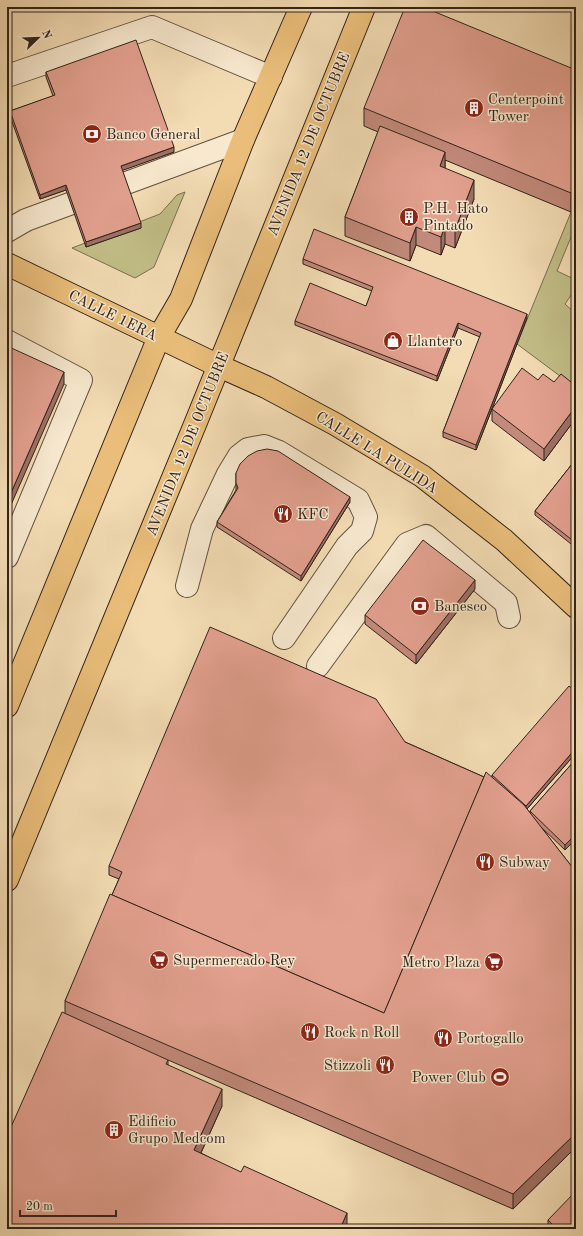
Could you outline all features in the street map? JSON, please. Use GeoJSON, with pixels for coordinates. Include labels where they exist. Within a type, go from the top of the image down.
{"type":"FeatureCollection","features":[{"type":"Feature","properties":{"kind":"main road"},"geometry":{"type":"LineString","coordinates":[[7,706],[159,337],[181,299],[244,140],[302,7]]}},
{"type":"Feature","properties":{"kind":"main road","name":"AVENIDA 12 DE OCTUBRE"},"geometry":{"type":"LineString","coordinates":[[7,880],[219,366],[364,7]]}},
{"type":"Feature","properties":{"kind":"main road","name":"CALLE 1ERA"},"geometry":{"type":"LineString","coordinates":[[7,264],[219,366]]}},
{"type":"Feature","properties":{"kind":"main road","name":"CALLE LA PULIDA"},"geometry":{"type":"LineString","coordinates":[[219,366],[266,387],[335,424],[422,476],[504,540],[576,607]]}},
{"type":"Feature","properties":{"kind":"lane"},"geometry":{"type":"LineString","coordinates":[[7,76],[152,27],[271,77]]}},
{"type":"Feature","properties":{"kind":"lane"},"geometry":{"type":"LineString","coordinates":[[7,231],[26,220],[244,140]]}},
{"type":"Feature","properties":{"kind":"lane"},"geometry":{"type":"LineString","coordinates":[[7,341],[81,380],[7,558]]}},
{"type":"Feature","properties":{"kind":"lane"},"geometry":{"type":"LineString","coordinates":[[187,586],[202,529],[228,474],[239,456],[248,449],[264,446],[279,452],[358,500],[366,517],[362,531],[347,546],[284,638]]}},
{"type":"Feature","properties":{"kind":"lane"},"geometry":{"type":"LineString","coordinates":[[318,666],[407,544],[426,536],[506,602],[509,617]]}},
{"type":"Feature","properties":{"kind":"shaded area"},"geometry":{"type":"Polygon","coordinates":[[[185,192],[154,267],[135,278],[72,248],[160,214],[177,195],[185,192]]]}},
{"type":"Feature","properties":{"kind":"shaded area"},"geometry":{"type":"Polygon","coordinates":[[[576,200],[576,225],[557,271],[576,280],[576,288],[565,304],[576,314],[576,388],[517,344],[576,200]]]}},
{"type":"Feature","properties":{"kind":"building","name":"Centerpoint Tower"},"geometry":{"type":"Polygon","coordinates":[[[405,7],[423,7],[576,70],[576,182],[571,193],[364,108],[405,7]]]}},
{"type":"Feature","properties":{"kind":"building","name":"Banco General"},"geometry":{"type":"Polygon","coordinates":[[[136,40],[174,147],[121,166],[141,223],[86,242],[66,185],[40,195],[10,111],[55,95],[46,72],[136,40]]]}},
{"type":"Feature","properties":{"kind":"building","name":"P.H. Hato Pintado"},"geometry":{"type":"Polygon","coordinates":[[[380,126],[445,152],[440,166],[474,180],[455,230],[445,226],[441,237],[416,227],[410,243],[345,217],[380,126]]]}},
{"type":"Feature","properties":{"kind":"building","name":"Llantero"},"geometry":{"type":"Polygon","coordinates":[[[314,229],[527,314],[476,445],[443,432],[481,333],[458,323],[437,376],[295,321],[310,283],[366,306],[373,287],[303,259],[314,229]]]}},
{"type":"Feature","properties":{"kind":"building"},"geometry":{"type":"Polygon","coordinates":[[[7,346],[64,372],[7,502],[7,346]]]}},
{"type":"Feature","properties":{"kind":"building"},"geometry":{"type":"Polygon","coordinates":[[[522,368],[538,380],[543,374],[554,382],[561,374],[576,386],[576,406],[544,449],[492,409],[522,368]]]}},
{"type":"Feature","properties":{"kind":"building","name":"KFC"},"geometry":{"type":"Polygon","coordinates":[[[267,449],[278,451],[350,497],[301,576],[217,522],[238,488],[236,483],[236,473],[240,464],[248,456],[257,451],[267,449]]]}},
{"type":"Feature","properties":{"kind":"building"},"geometry":{"type":"Polygon","coordinates":[[[576,459],[576,543],[535,511],[576,459]]]}},
{"type":"Feature","properties":{"kind":"building","name":"Banesco"},"geometry":{"type":"Polygon","coordinates":[[[423,540],[475,580],[416,655],[365,615],[423,540]]]}},
{"type":"Feature","properties":{"kind":"building"},"geometry":{"type":"Polygon","coordinates":[[[210,627],[376,699],[405,742],[484,777],[384,1013],[112,895],[122,872],[109,866],[210,627]]]}},
{"type":"Feature","properties":{"kind":"building"},"geometry":{"type":"Polygon","coordinates":[[[569,686],[576,692],[576,748],[526,806],[492,775],[569,686]]]}},
{"type":"Feature","properties":{"kind":"building"},"geometry":{"type":"Polygon","coordinates":[[[576,759],[576,834],[565,845],[530,811],[576,759]]]}},
{"type":"Feature","properties":{"kind":"building","name":"Metro Plaza"},"geometry":{"type":"Polygon","coordinates":[[[486,772],[524,805],[576,872],[576,1133],[513,1194],[65,1001],[110,894],[384,1013],[486,772]]]}},
{"type":"Feature","properties":{"kind":"building","name":"Edificio Grupo Medcom"},"geometry":{"type":"Polygon","coordinates":[[[62,1012],[168,1060],[166,1064],[222,1089],[194,1150],[241,1172],[244,1166],[347,1213],[340,1229],[7,1229],[7,1136],[62,1012]]]}},
{"type":"Feature","properties":{"kind":"building"},"geometry":{"type":"Polygon","coordinates":[[[576,1191],[576,1229],[557,1229],[548,1220],[576,1191]]]}},
{"type":"Feature","properties":{"kind":"building"},"geometry":{"type":"Polygon","coordinates":[[[544,1224],[549,1229],[539,1229],[544,1224]]]}},
{"type":"Feature","properties":{"kind":"place","name":"Centerpoint Tower"},"geometry":{"type":"Point","coordinates":[474,108]}},
{"type":"Feature","properties":{"kind":"place","name":"Banco General"},"geometry":{"type":"Point","coordinates":[92,134]}},
{"type":"Feature","properties":{"kind":"place","name":"P.H. Hato Pintado"},"geometry":{"type":"Point","coordinates":[409,217]}},
{"type":"Feature","properties":{"kind":"place","name":"Llantero"},"geometry":{"type":"Point","coordinates":[393,341]}},
{"type":"Feature","properties":{"kind":"place","name":"KFC"},"geometry":{"type":"Point","coordinates":[283,514]}},
{"type":"Feature","properties":{"kind":"place","name":"Banesco"},"geometry":{"type":"Point","coordinates":[420,606]}},
{"type":"Feature","properties":{"kind":"place","name":"Subway"},"geometry":{"type":"Point","coordinates":[485,862]}},
{"type":"Feature","properties":{"kind":"place","name":"Supermercado Rey"},"geometry":{"type":"Point","coordinates":[159,960]}},
{"type":"Feature","properties":{"kind":"place","name":"Metro Plaza"},"geometry":{"type":"Point","coordinates":[494,962]}},
{"type":"Feature","properties":{"kind":"place","name":"Rock n Roll"},"geometry":{"type":"Point","coordinates":[310,1032]}},
{"type":"Feature","properties":{"kind":"place","name":"Portogallo"},"geometry":{"type":"Point","coordinates":[443,1038]}},
{"type":"Feature","properties":{"kind":"place","name":"Stizzoli"},"geometry":{"type":"Point","coordinates":[385,1065]}},
{"type":"Feature","properties":{"kind":"place","name":"Power Club"},"geometry":{"type":"Point","coordinates":[500,1077]}},
{"type":"Feature","properties":{"kind":"place","name":"Edificio Grupo Medcom"},"geometry":{"type":"Point","coordinates":[114,1130]}}]}
